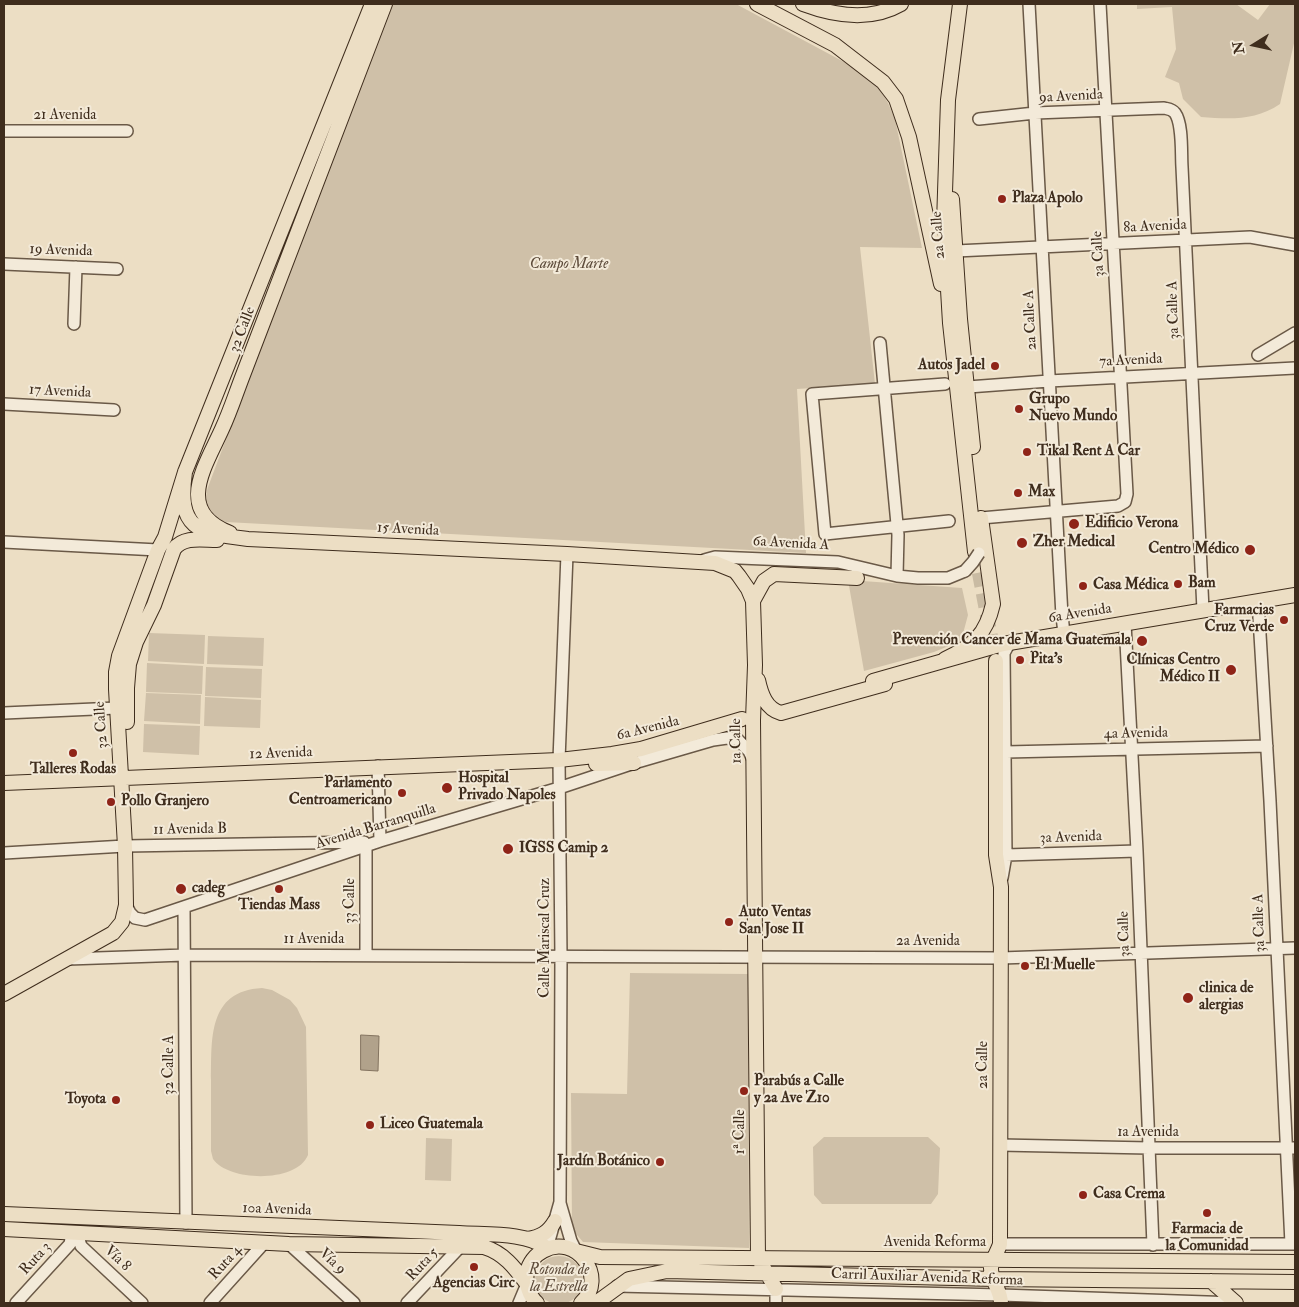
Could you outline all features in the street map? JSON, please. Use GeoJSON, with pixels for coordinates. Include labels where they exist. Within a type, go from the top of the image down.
{"type":"FeatureCollection","features":[{"type":"Feature","properties":{"kind":"main road","name":"32 Calle"},"geometry":{"type":"LineString","coordinates":[[126,905],[125,846],[116,672],[119,656],[158,550],[165,537],[185,472],[372,4]]}},
{"type":"Feature","properties":{"kind":"main road","name":"32 Calle"},"geometry":{"type":"LineString","coordinates":[[248,539],[225,531],[210,521],[199,504],[198,483],[243,375],[385,4]]}},
{"type":"Feature","properties":{"kind":"main road"},"geometry":{"type":"LineString","coordinates":[[757,4],[835,46],[882,82],[896,99],[910,136],[950,323]]}},
{"type":"Feature","properties":{"kind":"main road"},"geometry":{"type":"LineString","coordinates":[[803,4],[836,14],[860,15],[881,12],[901,4]]}},
{"type":"Feature","properties":{"kind":"main road"},"geometry":{"type":"LineString","coordinates":[[945,169],[948,100],[960,4]]}},
{"type":"Feature","properties":{"kind":"main road","name":"2a Calle"},"geometry":{"type":"LineString","coordinates":[[945,169],[944,223],[950,323],[977,552]]}},
{"type":"Feature","properties":{"kind":"main road","name":"2a Calle"},"geometry":{"type":"LineString","coordinates":[[945,169],[953,203],[960,319],[982,524],[993,604],[990,618],[985,628],[972,645],[945,660]]}},
{"type":"Feature","properties":{"kind":"main road","name":"32 Calle"},"geometry":{"type":"LineString","coordinates":[[185,472],[183,487],[184,505],[192,524],[200,530],[213,534],[248,539]]}},
{"type":"Feature","properties":{"kind":"main road"},"geometry":{"type":"LineString","coordinates":[[154,605],[166,552],[165,537]]}},
{"type":"Feature","properties":{"kind":"main road","name":"15 Avenida"},"geometry":{"type":"LineString","coordinates":[[248,539],[567,554]]}},
{"type":"Feature","properties":{"kind":"main road"},"geometry":{"type":"LineString","coordinates":[[154,605],[174,549],[179,543],[189,540],[248,539]]}},
{"type":"Feature","properties":{"kind":"main road","name":"6a Avenida A"},"geometry":{"type":"LineString","coordinates":[[567,554],[695,562]]}},
{"type":"Feature","properties":{"kind":"main road","name":"1a Calle"},"geometry":{"type":"LineString","coordinates":[[695,562],[720,564],[735,571],[744,582],[753,601],[756,957]]}},
{"type":"Feature","properties":{"kind":"main road"},"geometry":{"type":"LineString","coordinates":[[753,601],[764,581],[774,574],[857,578]]}},
{"type":"Feature","properties":{"kind":"main road","name":"6a Avenida"},"geometry":{"type":"LineString","coordinates":[[792,704],[1010,642],[1295,595]]}},
{"type":"Feature","properties":{"kind":"main road","name":"32 Calle"},"geometry":{"type":"LineString","coordinates":[[122,777],[127,731],[127,688],[130,664],[136,642],[154,605]]}},
{"type":"Feature","properties":{"kind":"main road"},"geometry":{"type":"LineString","coordinates":[[755,665],[767,705],[778,712],[784,713],[998,650],[1010,642]]}},
{"type":"Feature","properties":{"kind":"main road","name":"2a Calle"},"geometry":{"type":"LineString","coordinates":[[996,661],[996,855],[1001,887],[1000,1244],[991,1267],[1001,1299]]}},
{"type":"Feature","properties":{"kind":"main road","name":"6a Avenida"},"geometry":{"type":"LineString","coordinates":[[559,760],[641,749],[742,719]]}},
{"type":"Feature","properties":{"kind":"main road"},"geometry":{"type":"LineString","coordinates":[[559,760],[575,765],[634,763]]}},
{"type":"Feature","properties":{"kind":"main road","name":"12 Avenida"},"geometry":{"type":"LineString","coordinates":[[4,783],[559,760]]}},
{"type":"Feature","properties":{"kind":"main road"},"geometry":{"type":"LineString","coordinates":[[4,994],[113,933],[122,922],[126,905]]}},
{"type":"Feature","properties":{"kind":"main road","name":"1ª Calle"},"geometry":{"type":"LineString","coordinates":[[756,957],[758,1258]]}},
{"type":"Feature","properties":{"kind":"main road","name":"10a Avenida"},"geometry":{"type":"LineString","coordinates":[[4,1214],[459,1233],[528,1239],[547,1248]]}},
{"type":"Feature","properties":{"kind":"main road"},"geometry":{"type":"LineString","coordinates":[[528,1239],[544,1234],[555,1222]]}},
{"type":"Feature","properties":{"kind":"main road"},"geometry":{"type":"LineString","coordinates":[[79,1234],[98,1231],[175,1234],[181,1231],[186,1223]]}},
{"type":"Feature","properties":{"kind":"main road"},"geometry":{"type":"LineString","coordinates":[[4,1229],[289,1244],[484,1247],[492,1249],[512,1263],[531,1296]]}},
{"type":"Feature","properties":{"kind":"main road"},"geometry":{"type":"LineString","coordinates":[[1000,1244],[1012,1268],[1010,1279],[1001,1299]]}},
{"type":"Feature","properties":{"kind":"main road"},"geometry":{"type":"LineString","coordinates":[[531,1296],[529,1266],[540,1252],[547,1248],[567,1247],[576,1251],[587,1262],[592,1278],[588,1294],[581,1303]]}},
{"type":"Feature","properties":{"kind":"main road","name":"Avenida Reforma"},"geometry":{"type":"LineString","coordinates":[[576,1251],[600,1257],[1295,1262]]}},
{"type":"Feature","properties":{"kind":"main road"},"geometry":{"type":"LineString","coordinates":[[758,1258],[767,1273],[776,1296]]}},
{"type":"Feature","properties":{"kind":"main road"},"geometry":{"type":"LineString","coordinates":[[594,1302],[629,1279],[667,1271],[994,1279],[1295,1282]]}},
{"type":"Feature","properties":{"kind":"main road"},"geometry":{"type":"LineString","coordinates":[[1211,1281],[1236,1303]]}},
{"type":"Feature","properties":{"kind":"street","name":"2a Calle A"},"geometry":{"type":"LineString","coordinates":[[1029,4],[1064,634]]}},
{"type":"Feature","properties":{"kind":"street","name":"3a Calle"},"geometry":{"type":"LineString","coordinates":[[1056,512],[1118,506],[1125,502],[1127,494],[1100,4]]}},
{"type":"Feature","properties":{"kind":"street","name":"9a Avenida"},"geometry":{"type":"LineString","coordinates":[[979,119],[1035,113],[1164,108]]}},
{"type":"Feature","properties":{"kind":"street","name":"3a Calle A"},"geometry":{"type":"LineString","coordinates":[[1164,108],[1171,110],[1179,122],[1203,610]]}},
{"type":"Feature","properties":{"kind":"street","name":"21 Avenida"},"geometry":{"type":"LineString","coordinates":[[4,131],[127,132]]}},
{"type":"Feature","properties":{"kind":"street","name":"8a Avenida"},"geometry":{"type":"LineString","coordinates":[[956,251],[1250,236],[1295,245]]}},
{"type":"Feature","properties":{"kind":"street","name":"19 Avenida"},"geometry":{"type":"LineString","coordinates":[[4,264],[118,269]]}},
{"type":"Feature","properties":{"kind":"street"},"geometry":{"type":"LineString","coordinates":[[74,324],[76,266]]}},
{"type":"Feature","properties":{"kind":"street"},"geometry":{"type":"LineString","coordinates":[[1258,355],[1295,334]]}},
{"type":"Feature","properties":{"kind":"street"},"geometry":{"type":"LineString","coordinates":[[880,344],[897,526],[897,576]]}},
{"type":"Feature","properties":{"kind":"street","name":"7a Avenida"},"geometry":{"type":"LineString","coordinates":[[968,387],[1295,368]]}},
{"type":"Feature","properties":{"kind":"street"},"geometry":{"type":"LineString","coordinates":[[945,384],[812,394],[825,534],[949,521]]}},
{"type":"Feature","properties":{"kind":"street","name":"17 Avenida"},"geometry":{"type":"LineString","coordinates":[[4,404],[114,410]]}},
{"type":"Feature","properties":{"kind":"street"},"geometry":{"type":"LineString","coordinates":[[977,552],[982,524],[1056,512]]}},
{"type":"Feature","properties":{"kind":"street"},"geometry":{"type":"LineString","coordinates":[[4,542],[158,550]]}},
{"type":"Feature","properties":{"kind":"street","name":"6a Avenida A"},"geometry":{"type":"LineString","coordinates":[[695,562],[715,557],[838,562],[897,576],[948,578],[965,571],[973,562],[977,552]]}},
{"type":"Feature","properties":{"kind":"street","name":"Calle Mariscal Cruz"},"geometry":{"type":"LineString","coordinates":[[547,1248],[560,1202],[561,957],[559,760],[567,554]]}},
{"type":"Feature","properties":{"kind":"street","name":"3a Calle A"},"geometry":{"type":"LineString","coordinates":[[1258,601],[1276,948],[1291,1148],[1293,1244]]}},
{"type":"Feature","properties":{"kind":"street","name":"3a Calle"},"geometry":{"type":"LineString","coordinates":[[1126,623],[1153,1244]]}},
{"type":"Feature","properties":{"kind":"street","name":"2a Calle"},"geometry":{"type":"LineString","coordinates":[[1001,887],[1006,855],[1004,653],[1010,642]]}},
{"type":"Feature","properties":{"kind":"street"},"geometry":{"type":"LineString","coordinates":[[4,713],[118,708]]}},
{"type":"Feature","properties":{"kind":"street","name":"Avenida Barranquilla"},"geometry":{"type":"LineString","coordinates":[[126,905],[135,918],[145,920],[374,843],[559,788],[634,763],[727,738],[736,739],[743,744],[749,751],[754,763]]}},
{"type":"Feature","properties":{"kind":"street","name":"4a Avenida"},"geometry":{"type":"LineString","coordinates":[[1006,752],[1267,746]]}},
{"type":"Feature","properties":{"kind":"street","name":"33 Calle"},"geometry":{"type":"LineString","coordinates":[[366,956],[378,766]]}},
{"type":"Feature","properties":{"kind":"street","name":"11 Avenida B"},"geometry":{"type":"LineString","coordinates":[[4,853],[125,846],[374,843]]}},
{"type":"Feature","properties":{"kind":"street","name":"3a Avenida"},"geometry":{"type":"LineString","coordinates":[[1006,855],[1137,851]]}},
{"type":"Feature","properties":{"kind":"street","name":"32 Calle A"},"geometry":{"type":"LineString","coordinates":[[184,907],[186,1223]]}},
{"type":"Feature","properties":{"kind":"street","name":"2a Avenida"},"geometry":{"type":"LineString","coordinates":[[561,957],[1001,958],[1295,948]]}},
{"type":"Feature","properties":{"kind":"street","name":"11 Avenida"},"geometry":{"type":"LineString","coordinates":[[66,959],[185,955],[561,957]]}},
{"type":"Feature","properties":{"kind":"street","name":"1a Avenida"},"geometry":{"type":"LineString","coordinates":[[1000,1146],[1291,1148]]}},
{"type":"Feature","properties":{"kind":"street","name":"Calle Mariscal Cruz"},"geometry":{"type":"LineString","coordinates":[[560,1202],[571,1241],[576,1251]]}},
{"type":"Feature","properties":{"kind":"street","name":"Ruta 3"},"geometry":{"type":"LineString","coordinates":[[16,1303],[79,1234]]}},
{"type":"Feature","properties":{"kind":"street","name":"Vía 8"},"geometry":{"type":"LineString","coordinates":[[79,1234],[81,1246],[142,1303]]}},
{"type":"Feature","properties":{"kind":"street","name":"Ruta 4"},"geometry":{"type":"LineString","coordinates":[[210,1303],[264,1243]]}},
{"type":"Feature","properties":{"kind":"street","name":"Vía 9"},"geometry":{"type":"LineString","coordinates":[[289,1244],[354,1303]]}},
{"type":"Feature","properties":{"kind":"street"},"geometry":{"type":"LineString","coordinates":[[1000,1244],[1293,1244]]}},
{"type":"Feature","properties":{"kind":"street","name":"Ruta 5"},"geometry":{"type":"LineString","coordinates":[[407,1303],[460,1247]]}},
{"type":"Feature","properties":{"kind":"street","name":"Carril Auxiliar Avenida Reforma"},"geometry":{"type":"LineString","coordinates":[[617,1286],[776,1296],[1236,1303]]}},
{"type":"Feature","properties":{"kind":"street"},"geometry":{"type":"LineString","coordinates":[[519,1303],[531,1296]]}},
{"type":"Feature","properties":{"kind":"green space","name":"Campo Marte"},"geometry":{"type":"Polygon","coordinates":[[[393,4],[736,4],[859,70],[880,90],[895,119],[922,248],[860,247],[875,384],[797,389],[806,553],[226,522],[215,517],[207,503],[208,487],[340,136],[393,4]]]}},
{"type":"Feature","properties":{"kind":"green space"},"geometry":{"type":"Polygon","coordinates":[[[1137,4],[1236,4],[1258,20],[1270,4],[1295,4],[1295,39],[1280,104],[1271,110],[1242,118],[1201,117],[1183,99],[1179,83],[1165,77],[1176,49],[1172,7],[1137,9],[1137,4]]]}},
{"type":"Feature","properties":{"kind":"green space"},"geometry":{"type":"Polygon","coordinates":[[[848,580],[962,588],[968,615],[961,641],[934,652],[864,671],[848,580]]]}},
{"type":"Feature","properties":{"kind":"green space"},"geometry":{"type":"Polygon","coordinates":[[[149,633],[205,635],[204,664],[148,661],[149,633]]]}},
{"type":"Feature","properties":{"kind":"green space"},"geometry":{"type":"Polygon","coordinates":[[[208,636],[264,638],[263,666],[207,664],[208,636]]]}},
{"type":"Feature","properties":{"kind":"green space"},"geometry":{"type":"Polygon","coordinates":[[[147,663],[203,666],[202,694],[146,692],[147,663]]]}},
{"type":"Feature","properties":{"kind":"green space"},"geometry":{"type":"Polygon","coordinates":[[[206,667],[262,669],[261,698],[205,696],[206,667]]]}},
{"type":"Feature","properties":{"kind":"green space"},"geometry":{"type":"Polygon","coordinates":[[[146,693],[201,695],[200,724],[144,721],[146,693]]]}},
{"type":"Feature","properties":{"kind":"green space"},"geometry":{"type":"Polygon","coordinates":[[[205,697],[261,700],[260,728],[204,726],[205,697]]]}},
{"type":"Feature","properties":{"kind":"green space"},"geometry":{"type":"Polygon","coordinates":[[[144,724],[200,726],[199,755],[143,752],[144,724]]]}},
{"type":"Feature","properties":{"kind":"green space","name":"Jardín Botánico"},"geometry":{"type":"Polygon","coordinates":[[[630,973],[748,974],[749,1248],[583,1242],[572,1229],[571,1093],[627,1094],[630,973]]]}},
{"type":"Feature","properties":{"kind":"green space"},"geometry":{"type":"Polygon","coordinates":[[[262,988],[272,990],[290,1000],[297,1008],[306,1027],[308,1155],[301,1164],[291,1171],[277,1175],[262,1176],[233,1172],[221,1167],[213,1159],[211,1151],[211,1080],[213,1034],[216,1020],[222,1008],[231,998],[244,991],[262,988]]]}},
{"type":"Feature","properties":{"kind":"green space"},"geometry":{"type":"Polygon","coordinates":[[[824,1137],[928,1137],[940,1148],[938,1194],[931,1204],[822,1204],[814,1195],[813,1147],[824,1137]]]}},
{"type":"Feature","properties":{"kind":"green space"},"geometry":{"type":"Polygon","coordinates":[[[426,1138],[452,1139],[451,1181],[425,1180],[426,1138]]]}},
{"type":"Feature","properties":{"kind":"green space","name":"Rotonda de la Estrella"},"geometry":{"type":"Polygon","coordinates":[[[554,1256],[564,1256],[576,1263],[583,1275],[583,1285],[576,1297],[564,1304],[554,1304],[546,1300],[539,1293],[535,1285],[535,1275],[539,1267],[546,1260],[554,1256]]]}},
{"type":"Feature","properties":{"kind":"shaded area"},"geometry":{"type":"Polygon","coordinates":[[[361,1035],[379,1036],[378,1071],[361,1070],[361,1035]]]}},
{"type":"Feature","properties":{"kind":"tunnel"},"geometry":{"type":"LineString","coordinates":[[975,552],[995,658]]}},
{"type":"Feature","properties":{"kind":"place","name":"Plaza Apolo"},"geometry":{"type":"Point","coordinates":[1002,199]}},
{"type":"Feature","properties":{"kind":"place","name":"Autos Jadel"},"geometry":{"type":"Point","coordinates":[995,366]}},
{"type":"Feature","properties":{"kind":"place","name":"Grupo Nuevo Mundo"},"geometry":{"type":"Point","coordinates":[1019,409]}},
{"type":"Feature","properties":{"kind":"place","name":"Tikal Rent A Car"},"geometry":{"type":"Point","coordinates":[1027,452]}},
{"type":"Feature","properties":{"kind":"place","name":"Max"},"geometry":{"type":"Point","coordinates":[1018,493]}},
{"type":"Feature","properties":{"kind":"place","name":"Edificio Verona"},"geometry":{"type":"Point","coordinates":[1074,524]}},
{"type":"Feature","properties":{"kind":"place","name":"Zher Medical"},"geometry":{"type":"Point","coordinates":[1022,543]}},
{"type":"Feature","properties":{"kind":"place","name":"Centro Médico"},"geometry":{"type":"Point","coordinates":[1250,550]}},
{"type":"Feature","properties":{"kind":"place","name":"Bam"},"geometry":{"type":"Point","coordinates":[1178,584]}},
{"type":"Feature","properties":{"kind":"place","name":"Casa Médica"},"geometry":{"type":"Point","coordinates":[1083,586]}},
{"type":"Feature","properties":{"kind":"place","name":"Farmacias Cruz Verde"},"geometry":{"type":"Point","coordinates":[1284,620]}},
{"type":"Feature","properties":{"kind":"place","name":"Prevención Cancer de Mama Guatemala"},"geometry":{"type":"Point","coordinates":[1142,641]}},
{"type":"Feature","properties":{"kind":"place","name":"Pita's"},"geometry":{"type":"Point","coordinates":[1020,660]}},
{"type":"Feature","properties":{"kind":"place","name":"Clínicas Centro Médico II"},"geometry":{"type":"Point","coordinates":[1231,670]}},
{"type":"Feature","properties":{"kind":"place","name":"Talleres Rodas"},"geometry":{"type":"Point","coordinates":[73,753]}},
{"type":"Feature","properties":{"kind":"place","name":"Hospital Privado Napoles"},"geometry":{"type":"Point","coordinates":[447,788]}},
{"type":"Feature","properties":{"kind":"place","name":"Parlamento Centroamericano"},"geometry":{"type":"Point","coordinates":[402,793]}},
{"type":"Feature","properties":{"kind":"place","name":"Pollo Granjero"},"geometry":{"type":"Point","coordinates":[111,802]}},
{"type":"Feature","properties":{"kind":"place","name":"IGSS Camip 2"},"geometry":{"type":"Point","coordinates":[508,849]}},
{"type":"Feature","properties":{"kind":"place","name":"cadeg"},"geometry":{"type":"Point","coordinates":[181,889]}},
{"type":"Feature","properties":{"kind":"place","name":"Tiendas Mass"},"geometry":{"type":"Point","coordinates":[279,889]}},
{"type":"Feature","properties":{"kind":"place","name":"Auto Ventas San Jose II"},"geometry":{"type":"Point","coordinates":[729,922]}},
{"type":"Feature","properties":{"kind":"place","name":"El Muelle"},"geometry":{"type":"Point","coordinates":[1025,966]}},
{"type":"Feature","properties":{"kind":"place","name":"clinica de alergias"},"geometry":{"type":"Point","coordinates":[1188,998]}},
{"type":"Feature","properties":{"kind":"place","name":"Parabús a Calle y 2a Ave Z10"},"geometry":{"type":"Point","coordinates":[744,1091]}},
{"type":"Feature","properties":{"kind":"place","name":"Toyota"},"geometry":{"type":"Point","coordinates":[116,1100]}},
{"type":"Feature","properties":{"kind":"place","name":"Liceo Guatemala"},"geometry":{"type":"Point","coordinates":[370,1125]}},
{"type":"Feature","properties":{"kind":"place","name":"Jardín Botánico"},"geometry":{"type":"Point","coordinates":[660,1162]}},
{"type":"Feature","properties":{"kind":"place","name":"Casa Crema"},"geometry":{"type":"Point","coordinates":[1083,1195]}},
{"type":"Feature","properties":{"kind":"place","name":"Farmacia de la Comunidad"},"geometry":{"type":"Point","coordinates":[1207,1213]}},
{"type":"Feature","properties":{"kind":"place","name":"Agencias Circ"},"geometry":{"type":"Point","coordinates":[474,1267]}}]}
